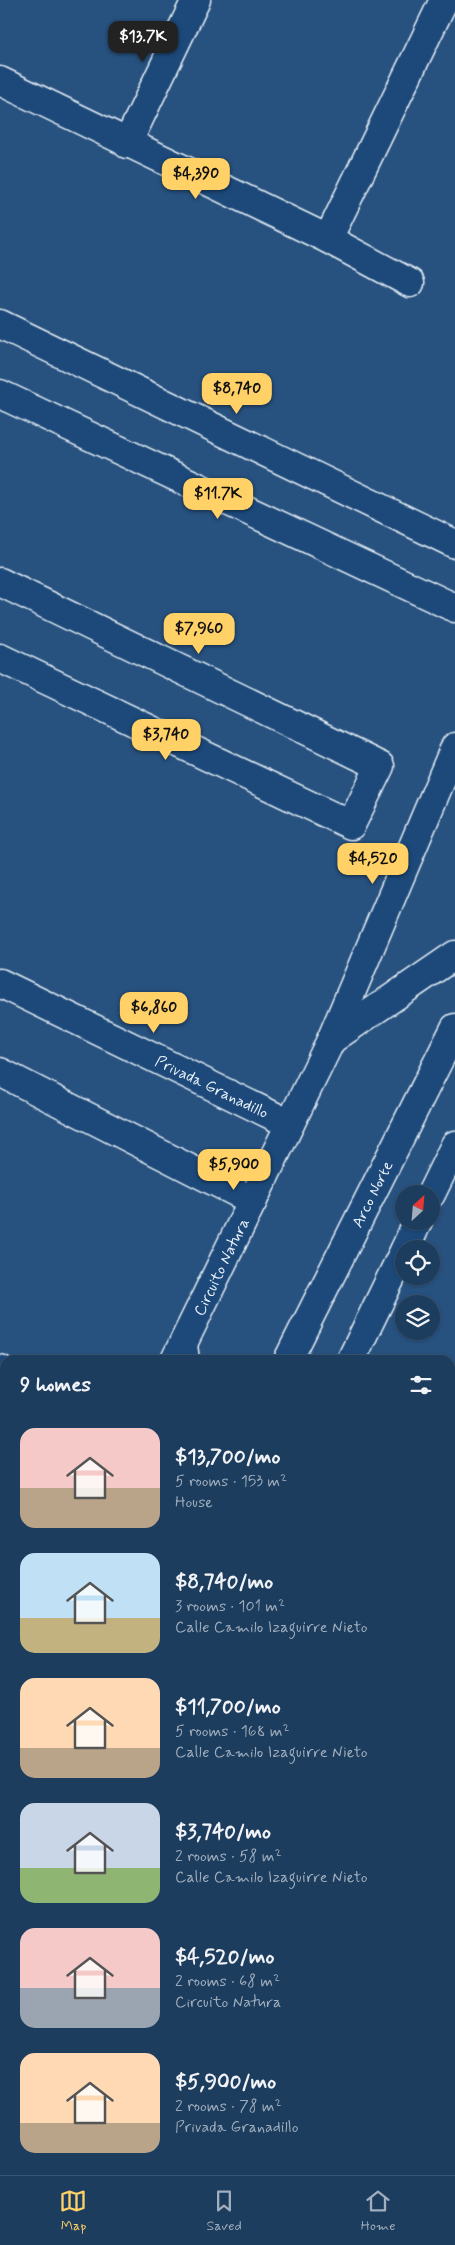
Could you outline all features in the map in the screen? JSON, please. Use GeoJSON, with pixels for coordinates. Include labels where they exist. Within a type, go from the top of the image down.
{"type":"FeatureCollection","features":[{"type":"Feature","properties":{"kind":"street"},"geometry":{"type":"LineString","coordinates":[[127,144],[196,0]]}},
{"type":"Feature","properties":{"kind":"street"},"geometry":{"type":"LineString","coordinates":[[328,239],[444,0]]}},
{"type":"Feature","properties":{"kind":"street"},"geometry":{"type":"LineString","coordinates":[[0,81],[127,144],[328,239],[410,282]]}},
{"type":"Feature","properties":{"kind":"street"},"geometry":{"type":"LineString","coordinates":[[0,324],[455,544]]}},
{"type":"Feature","properties":{"kind":"street"},"geometry":{"type":"LineString","coordinates":[[0,394],[455,608]]}},
{"type":"Feature","properties":{"kind":"street"},"geometry":{"type":"LineString","coordinates":[[0,582],[380,766],[351,824],[0,658]]}},
{"type":"Feature","properties":{"kind":"street","name":"Circuito Natura"},"geometry":{"type":"LineString","coordinates":[[181,1355],[331,1040],[455,747]]}},
{"type":"Feature","properties":{"kind":"street"},"geometry":{"type":"LineString","coordinates":[[331,1040],[455,955]]}},
{"type":"Feature","properties":{"kind":"street","name":"Privada Granadillo"},"geometry":{"type":"LineString","coordinates":[[0,983],[290,1124]]}},
{"type":"Feature","properties":{"kind":"street","name":"Arco Norte"},"geometry":{"type":"LineString","coordinates":[[291,1355],[455,1028]]}},
{"type":"Feature","properties":{"kind":"street"},"geometry":{"type":"LineString","coordinates":[[0,1072],[253,1201]]}},
{"type":"Feature","properties":{"kind":"street"},"geometry":{"type":"LineString","coordinates":[[435,1185],[455,1145]]}},
{"type":"Feature","properties":{"kind":"street"},"geometry":{"type":"LineString","coordinates":[[353,1355],[395,1269]]}}]}
